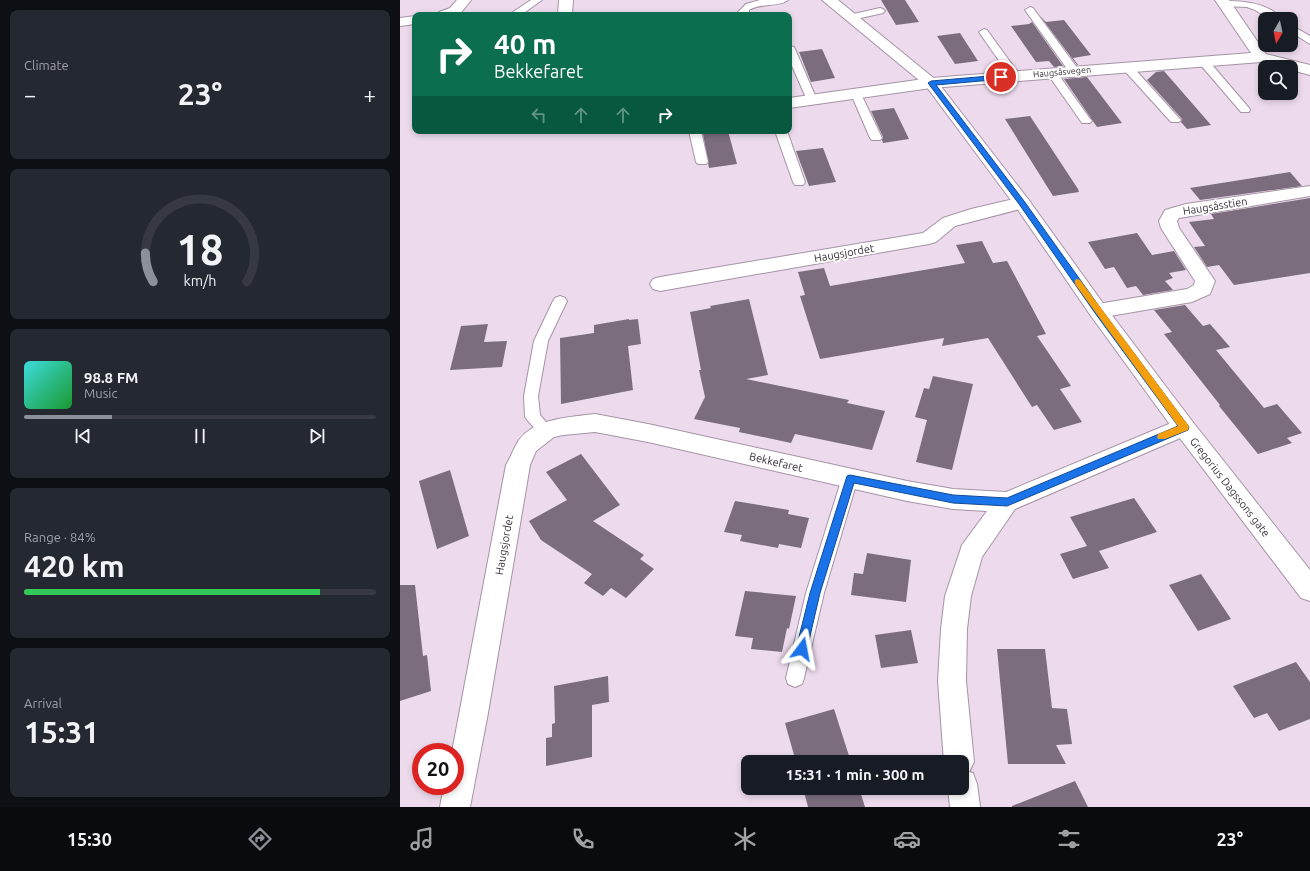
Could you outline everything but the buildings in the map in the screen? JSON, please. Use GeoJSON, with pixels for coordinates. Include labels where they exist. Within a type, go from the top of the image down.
{"type":"FeatureCollection","features":[{"type":"Feature","properties":{"kind":"street"},"geometry":{"type":"LineString","coordinates":[[452,12],[455,11],[464,0]]}},
{"type":"Feature","properties":{"kind":"street"},"geometry":{"type":"LineString","coordinates":[[565,12],[566,0]]}},
{"type":"Feature","properties":{"kind":"street","name":"Gregorius Dagssons gate"},"geometry":{"type":"LineString","coordinates":[[829,0],[852,17],[931,83],[1022,203],[1098,311],[1184,427],[1310,590]]}},
{"type":"Feature","properties":{"kind":"street"},"geometry":{"type":"LineString","coordinates":[[1224,2],[1261,57]]}},
{"type":"Feature","properties":{"kind":"street"},"geometry":{"type":"LineString","coordinates":[[400,22],[412,20]]}},
{"type":"Feature","properties":{"kind":"street","name":"Haugsåsvegen"},"geometry":{"type":"LineString","coordinates":[[792,103],[931,83],[1261,57],[1310,70]]}},
{"type":"Feature","properties":{"kind":"street","name":"Haugsåsstien"},"geometry":{"type":"LineString","coordinates":[[1098,311],[1192,295],[1203,289],[1205,282],[1199,270],[1170,228],[1168,221],[1171,214],[1186,210],[1310,191]]}},
{"type":"Feature","properties":{"kind":"street","name":"Haugsjordet"},"geometry":{"type":"LineString","coordinates":[[660,284],[929,238],[949,222],[971,215],[1022,203]]}},
{"type":"Feature","properties":{"kind":"street","name":"Bekkefaret"},"geometry":{"type":"LineString","coordinates":[[546,431],[562,426],[595,423],[648,433],[850,478],[953,499],[1007,502],[1184,427]]}},
{"type":"Feature","properties":{"kind":"street","name":"Haugsjordet"},"geometry":{"type":"LineString","coordinates":[[455,807],[474,713],[518,465],[528,445],[546,431]]}},
{"type":"Feature","properties":{"kind":"street"},"geometry":{"type":"LineString","coordinates":[[958,755],[952,681],[954,629],[958,596],[972,553],[1007,502]]}},
{"type":"Feature","properties":{"kind":"street"},"geometry":{"type":"LineString","coordinates":[[963,795],[965,807]]}},
{"type":"Feature","properties":{"kind":"lane"},"geometry":{"type":"LineString","coordinates":[[519,12],[537,0]]}},
{"type":"Feature","properties":{"kind":"lane"},"geometry":{"type":"LineString","coordinates":[[743,12],[745,8],[753,4],[783,0]]}},
{"type":"Feature","properties":{"kind":"lane"},"geometry":{"type":"LineString","coordinates":[[1224,2],[1249,4],[1266,12]]}},
{"type":"Feature","properties":{"kind":"lane"},"geometry":{"type":"LineString","coordinates":[[1030,10],[1074,71]]}},
{"type":"Feature","properties":{"kind":"lane"},"geometry":{"type":"LineString","coordinates":[[852,17],[880,11]]}},
{"type":"Feature","properties":{"kind":"lane"},"geometry":{"type":"LineString","coordinates":[[984,32],[1015,76]]}},
{"type":"Feature","properties":{"kind":"lane"},"geometry":{"type":"LineString","coordinates":[[1298,33],[1310,41]]}},
{"type":"Feature","properties":{"kind":"lane"},"geometry":{"type":"LineString","coordinates":[[792,54],[812,100]]}},
{"type":"Feature","properties":{"kind":"lane"},"geometry":{"type":"LineString","coordinates":[[1203,61],[1246,110]]}},
{"type":"Feature","properties":{"kind":"lane"},"geometry":{"type":"LineString","coordinates":[[1127,67],[1175,120]]}},
{"type":"Feature","properties":{"kind":"lane"},"geometry":{"type":"LineString","coordinates":[[1052,73],[1086,121]]}},
{"type":"Feature","properties":{"kind":"lane"},"geometry":{"type":"LineString","coordinates":[[856,94],[876,138]]}},
{"type":"Feature","properties":{"kind":"lane"},"geometry":{"type":"LineString","coordinates":[[695,134],[702,162]]}},
{"type":"Feature","properties":{"kind":"lane"},"geometry":{"type":"LineString","coordinates":[[782,134],[799,182]]}},
{"type":"Feature","properties":{"kind":"lane"},"geometry":{"type":"LineString","coordinates":[[546,431],[533,417],[531,396],[541,341],[560,302]]}},
{"type":"Feature","properties":{"kind":"lane"},"geometry":{"type":"LineString","coordinates":[[795,678],[815,593],[850,478]]}},
{"type":"Feature","properties":{"kind":"slow traffic"},"geometry":{"type":"LineString","coordinates":[[1077,282],[1184,427],[1162,437]]}},
{"type":"Feature","properties":{"kind":"route"},"geometry":{"type":"LineString","coordinates":[[802,649],[815,593],[850,478],[907,491],[953,499],[1007,502],[1184,427],[1098,311],[1022,203],[931,83],[1001,77]]}}]}
